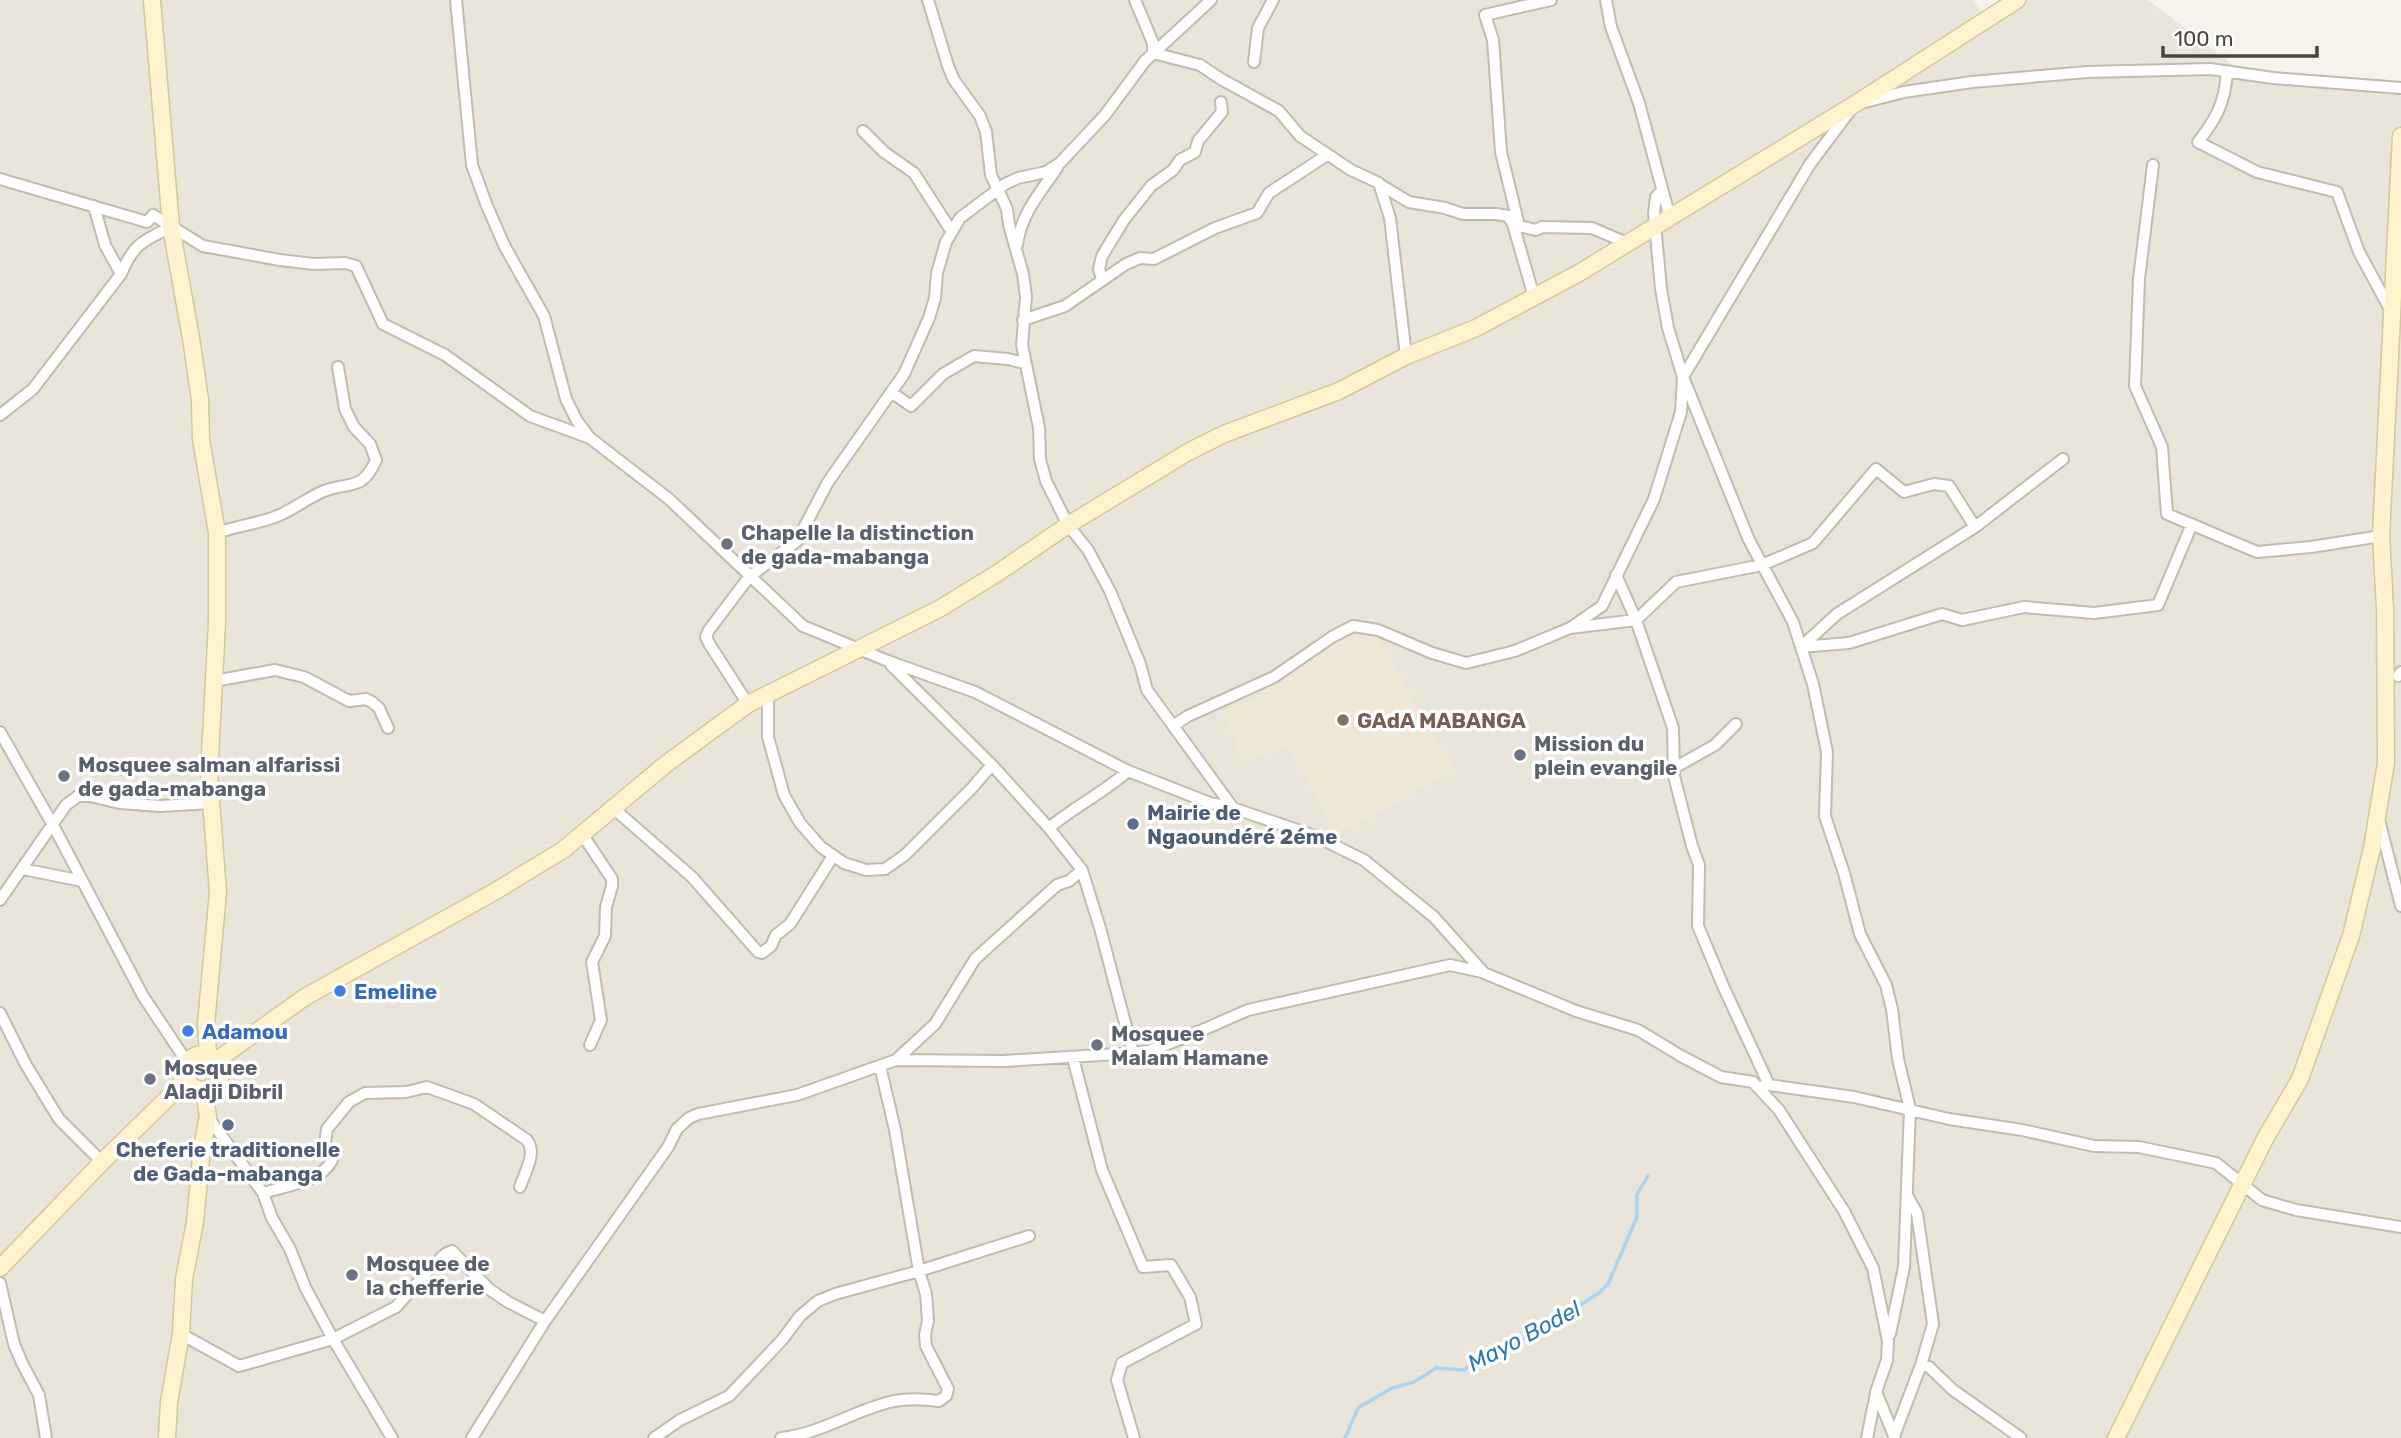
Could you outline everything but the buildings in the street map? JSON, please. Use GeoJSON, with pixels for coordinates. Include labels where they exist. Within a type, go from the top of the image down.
{"type":"FeatureCollection","features":[{"type":"Feature","properties":{"kind":"street"},"geometry":{"type":"LineString","coordinates":[[0,732],[53,825],[143,996],[185,1059],[190,1085],[204,1090],[214,1087],[220,1079],[221,1069],[212,1058],[207,1012],[218,892],[210,748],[217,623],[217,533],[201,439],[200,400],[191,338],[172,227],[152,0]]}},
{"type":"Feature","properties":{"kind":"street"},"geometry":{"type":"LineString","coordinates":[[456,0],[472,165],[486,206],[505,247],[544,316],[566,399],[577,421],[590,438],[669,499],[803,626],[888,662],[975,692],[1128,771],[1210,803],[1233,808],[1315,836],[1364,860],[1434,917],[1484,973]]}},
{"type":"Feature","properties":{"kind":"street"},"geometry":{"type":"LineString","coordinates":[[928,0],[948,66],[983,124],[991,175],[1007,209],[1017,248],[1027,297],[1023,320],[1024,363],[1034,396],[1040,459],[1046,481],[1068,525],[1088,550],[1110,590],[1140,664],[1147,690],[1233,808]]}},
{"type":"Feature","properties":{"kind":"street"},"geometry":{"type":"LineString","coordinates":[[1135,0],[1153,43],[1153,52]]}},
{"type":"Feature","properties":{"kind":"street"},"geometry":{"type":"LineString","coordinates":[[1017,248],[1024,217],[1060,163],[1105,116],[1118,94],[1132,81],[1153,52],[1211,0]]}},
{"type":"Feature","properties":{"kind":"street"},"geometry":{"type":"LineString","coordinates":[[1254,62],[1258,28],[1273,0]]}},
{"type":"Feature","properties":{"kind":"street"},"geometry":{"type":"LineString","coordinates":[[1534,297],[1501,152],[1493,40],[1485,15],[1551,0]]}},
{"type":"Feature","properties":{"kind":"street"},"geometry":{"type":"LineString","coordinates":[[1606,0],[1611,27],[1639,103],[1662,191],[1654,204],[1663,222],[1661,289],[1668,328],[1683,377],[1743,528],[1793,622],[1813,684],[1827,752],[1825,816],[1860,934],[1886,985],[1892,1009],[1901,1079],[1910,1109],[1904,1267],[1888,1341],[1887,1360],[1876,1392],[1867,1438]]}},
{"type":"Feature","properties":{"kind":"street"},"geometry":{"type":"LineString","coordinates":[[0,1268],[178,1088],[198,1055],[212,1058],[305,997],[494,892],[563,850],[612,807],[702,736],[748,704],[939,609],[996,575],[1068,525],[1224,434],[1339,391],[1406,356],[1476,328],[1534,297],[1663,222],[1855,104],[2017,0]]}},
{"type":"Feature","properties":{"kind":"street"},"geometry":{"type":"LineString","coordinates":[[1153,52],[1200,65],[1279,111],[1300,136],[1327,155],[1409,202],[1463,214],[1508,216],[1516,225],[1536,230],[1542,227],[1592,228],[1628,243]]}},
{"type":"Feature","properties":{"kind":"street"},"geometry":{"type":"LineString","coordinates":[[1173,726],[1188,716],[1274,677],[1332,636],[1353,626],[1378,629],[1432,653],[1466,663],[1515,651],[1570,628],[1602,606],[1654,499],[1681,412],[1683,377],[1810,164],[1855,104],[1904,92],[1972,82],[2087,72],[2210,69],[2273,78],[2401,88]]}},
{"type":"Feature","properties":{"kind":"street"},"geometry":{"type":"LineString","coordinates":[[2227,72],[2226,91],[2216,120],[2198,142],[2257,172],[2337,192],[2359,253],[2392,313]]}},
{"type":"Feature","properties":{"kind":"street"},"geometry":{"type":"LineString","coordinates":[[1101,279],[1099,269],[1102,257],[1124,220],[1151,186],[1173,170],[1180,160],[1195,152],[1198,141],[1222,112],[1221,102]]}},
{"type":"Feature","properties":{"kind":"street"},"geometry":{"type":"LineString","coordinates":[[863,131],[884,152],[914,173],[952,232]]}},
{"type":"Feature","properties":{"kind":"street"},"geometry":{"type":"LineString","coordinates":[[2116,1438],[2266,1137],[2301,1079],[2351,936],[2378,814],[2386,763],[2381,536],[2401,136]]}},
{"type":"Feature","properties":{"kind":"street"},"geometry":{"type":"LineString","coordinates":[[1023,320],[1065,306],[1126,264],[1140,258],[1154,259],[1216,229],[1257,213],[1269,193],[1327,155]]}},
{"type":"Feature","properties":{"kind":"street"},"geometry":{"type":"LineString","coordinates":[[748,704],[706,637],[709,630],[749,577],[797,541],[828,482],[904,374],[929,318],[946,242],[960,219],[1018,178],[1046,172],[1060,163]]}},
{"type":"Feature","properties":{"kind":"street"},"geometry":{"type":"LineString","coordinates":[[2153,165],[2139,279],[2136,386],[2162,447],[2167,514],[2258,552],[2381,536]]}},
{"type":"Feature","properties":{"kind":"street"},"geometry":{"type":"LineString","coordinates":[[0,179],[146,222],[153,215],[203,246],[280,260],[314,264],[345,263],[356,266],[383,324],[444,355],[530,416],[590,438]]}},
{"type":"Feature","properties":{"kind":"street"},"geometry":{"type":"LineString","coordinates":[[1379,183],[1390,218],[1406,356]]}},
{"type":"Feature","properties":{"kind":"street"},"geometry":{"type":"LineString","coordinates":[[94,206],[105,245],[121,274]]}},
{"type":"Feature","properties":{"kind":"street"},"geometry":{"type":"LineString","coordinates":[[0,415],[33,388],[121,274],[128,256],[139,243],[172,227]]}},
{"type":"Feature","properties":{"kind":"street"},"geometry":{"type":"LineString","coordinates":[[891,392],[911,406],[943,374],[974,356],[1024,363]]}},
{"type":"Feature","properties":{"kind":"street"},"geometry":{"type":"LineString","coordinates":[[217,533],[278,516],[318,494],[338,487],[350,487],[369,476],[376,460],[370,444],[354,426],[345,409],[338,367]]}},
{"type":"Feature","properties":{"kind":"street"},"geometry":{"type":"LineString","coordinates":[[1801,647],[1837,614],[1975,527],[2063,459]]}},
{"type":"Feature","properties":{"kind":"street"},"geometry":{"type":"LineString","coordinates":[[1570,628],[1636,620],[1676,582],[1762,565],[1812,543],[1876,469],[1903,492],[1934,484],[1949,486],[1975,527]]}},
{"type":"Feature","properties":{"kind":"street"},"geometry":{"type":"LineString","coordinates":[[1801,647],[1849,643],[1942,614],[1962,620],[2024,607],[2094,613],[2158,605],[2192,524]]}},
{"type":"Feature","properties":{"kind":"street"},"geometry":{"type":"LineString","coordinates":[[1616,575],[1636,620],[1673,728],[1674,776],[1688,834],[1699,864],[1698,926],[1769,1084]]}},
{"type":"Feature","properties":{"kind":"street"},"geometry":{"type":"LineString","coordinates":[[888,662],[992,765],[1049,828],[1082,870],[1133,1053]]}},
{"type":"Feature","properties":{"kind":"street"},"geometry":{"type":"LineString","coordinates":[[214,681],[275,670],[304,677],[349,701],[366,699],[372,702],[379,708],[388,728]]}},
{"type":"Feature","properties":{"kind":"street"},"geometry":{"type":"LineString","coordinates":[[2386,688],[2400,674]]}},
{"type":"Feature","properties":{"kind":"street"},"geometry":{"type":"LineString","coordinates":[[768,695],[768,737],[784,795],[800,823],[821,847],[844,863],[866,870],[885,869],[905,855],[992,765]]}},
{"type":"Feature","properties":{"kind":"street"},"geometry":{"type":"LineString","coordinates":[[1674,776],[1674,768],[1715,744],[1736,724]]}},
{"type":"Feature","properties":{"kind":"street"},"geometry":{"type":"LineString","coordinates":[[1049,828],[1128,771]]}},
{"type":"Feature","properties":{"kind":"street"},"geometry":{"type":"LineString","coordinates":[[0,900],[66,805],[78,796],[160,806],[212,803]]}},
{"type":"Feature","properties":{"kind":"street"},"geometry":{"type":"LineString","coordinates":[[612,807],[692,877],[731,924],[762,953],[771,946],[776,935],[790,924],[833,856]]}},
{"type":"Feature","properties":{"kind":"street"},"geometry":{"type":"LineString","coordinates":[[2378,814],[2401,906]]}},
{"type":"Feature","properties":{"kind":"street"},"geometry":{"type":"LineString","coordinates":[[582,834],[612,879],[606,907],[605,936],[592,962],[601,1020],[590,1045]]}},
{"type":"Feature","properties":{"kind":"street"},"geometry":{"type":"LineString","coordinates":[[2389,861],[2401,854]]}},
{"type":"Feature","properties":{"kind":"street"},"geometry":{"type":"LineString","coordinates":[[23,869],[82,881]]}},
{"type":"Feature","properties":{"kind":"street"},"geometry":{"type":"LineString","coordinates":[[896,1060],[935,1024],[975,959],[988,945],[1057,885],[1069,881],[1082,870]]}},
{"type":"Feature","properties":{"kind":"street"},"geometry":{"type":"LineString","coordinates":[[472,1438],[545,1321],[668,1147],[677,1129],[689,1118],[723,1108],[797,1095],[896,1060],[1004,1061],[1149,1051],[1248,1010],[1450,965],[1484,973],[1576,1011],[1638,1030],[1721,1077],[1854,1097],[1949,1119],[2022,1130],[2094,1146],[2139,1147],[2216,1163],[2262,1200],[2296,1210],[2401,1227]]}},
{"type":"Feature","properties":{"kind":"street"},"geometry":{"type":"LineString","coordinates":[[0,1013],[26,1065],[58,1119],[102,1162]]}},
{"type":"Feature","properties":{"kind":"street"},"geometry":{"type":"LineString","coordinates":[[1073,1058],[1102,1170],[1143,1267],[1171,1265],[1190,1297],[1196,1324],[1122,1363],[1116,1380],[1134,1438]]}},
{"type":"Feature","properties":{"kind":"street"},"geometry":{"type":"LineString","coordinates":[[781,1438],[802,1436],[891,1401],[939,1401],[946,1396],[948,1390],[926,1346],[926,1294],[919,1271],[895,1130],[880,1066]]}},
{"type":"Feature","properties":{"kind":"street"},"geometry":{"type":"LineString","coordinates":[[1753,1082],[1779,1110],[1844,1211],[1873,1268],[1888,1341]]}},
{"type":"Feature","properties":{"kind":"street"},"geometry":{"type":"LineString","coordinates":[[263,1194],[312,1177],[328,1168],[332,1160],[325,1143],[327,1129],[349,1102],[365,1093],[406,1092],[427,1087],[474,1104],[527,1140],[533,1153],[520,1187]]}},
{"type":"Feature","properties":{"kind":"street"},"geometry":{"type":"LineString","coordinates":[[167,1438],[169,1402],[181,1334],[184,1279],[195,1222],[202,1147],[208,1117],[204,1090]]}},
{"type":"Feature","properties":{"kind":"street"},"geometry":{"type":"LineString","coordinates":[[208,1117],[263,1194],[305,1287],[392,1438]]}},
{"type":"Feature","properties":{"kind":"street"},"geometry":{"type":"LineString","coordinates":[[1895,1437],[1933,1324],[1917,1213],[1908,1196]]}},
{"type":"Feature","properties":{"kind":"street"},"geometry":{"type":"LineString","coordinates":[[653,1438],[680,1420],[729,1396],[800,1317],[818,1301],[1029,1236]]}},
{"type":"Feature","properties":{"kind":"street"},"geometry":{"type":"LineString","coordinates":[[181,1334],[239,1366],[333,1339],[396,1307],[445,1254],[452,1251],[489,1289],[545,1321]]}},
{"type":"Feature","properties":{"kind":"street"},"geometry":{"type":"LineString","coordinates":[[0,1283],[14,1344],[39,1395],[46,1438]]}},
{"type":"Feature","properties":{"kind":"street"},"geometry":{"type":"LineString","coordinates":[[1921,1365],[1929,1367],[1953,1391],[2021,1438]]}},
{"type":"Feature","properties":{"kind":"street"},"geometry":{"type":"LineString","coordinates":[[1876,1392],[1895,1437]]}},
{"type":"Feature","properties":{"kind":"shaded area"},"geometry":{"type":"Polygon","coordinates":[[[0,0],[1972,0],[1982,12],[2002,0],[2148,0],[2238,69],[2401,81],[2401,1438],[0,1438],[0,0]]]}},
{"type":"Feature","properties":{"kind":"shaded area"},"geometry":{"type":"Polygon","coordinates":[[[1348,632],[1375,633],[1454,770],[1338,835],[1288,747],[1244,761],[1221,712],[1258,695],[1348,632]]]}},
{"type":"Feature","properties":{"kind":"waterway","name":"Mayo Bodel"},"geometry":{"type":"LineString","coordinates":[[1345,1438],[1358,1408],[1392,1388],[1414,1382],[1436,1368],[1464,1370],[1498,1345],[1517,1345],[1529,1333],[1561,1322],[1599,1293],[1608,1284],[1637,1217],[1637,1194],[1648,1176]]}},
{"type":"Feature","properties":{"kind":"place","name":"Chapelle la distinction de gada-mabanga"},"geometry":{"type":"Point","coordinates":[727,544]}},
{"type":"Feature","properties":{"kind":"place","name":"GAdA MABANGA"},"geometry":{"type":"Point","coordinates":[1343,720]}},
{"type":"Feature","properties":{"kind":"place","name":"Mission du plein evangile"},"geometry":{"type":"Point","coordinates":[1520,755]}},
{"type":"Feature","properties":{"kind":"place","name":"Mosquee salman alfarissi de gada-mabanga"},"geometry":{"type":"Point","coordinates":[64,776]}},
{"type":"Feature","properties":{"kind":"place","name":"Mairie de Ngaoundéré 2éme"},"geometry":{"type":"Point","coordinates":[1133,824]}},
{"type":"Feature","properties":{"kind":"place","name":"Emeline"},"geometry":{"type":"Point","coordinates":[340,991]}},
{"type":"Feature","properties":{"kind":"place","name":"Adamou"},"geometry":{"type":"Point","coordinates":[188,1031]}},
{"type":"Feature","properties":{"kind":"place","name":"Mosquee Malam Hamane"},"geometry":{"type":"Point","coordinates":[1097,1045]}},
{"type":"Feature","properties":{"kind":"place","name":"Mosquee Aladji Dibril"},"geometry":{"type":"Point","coordinates":[150,1079]}},
{"type":"Feature","properties":{"kind":"place","name":"Cheferie traditionelle de Gada-mabanga"},"geometry":{"type":"Point","coordinates":[228,1125]}},
{"type":"Feature","properties":{"kind":"place","name":"Mosquee de la chefferie"},"geometry":{"type":"Point","coordinates":[352,1275]}}]}
